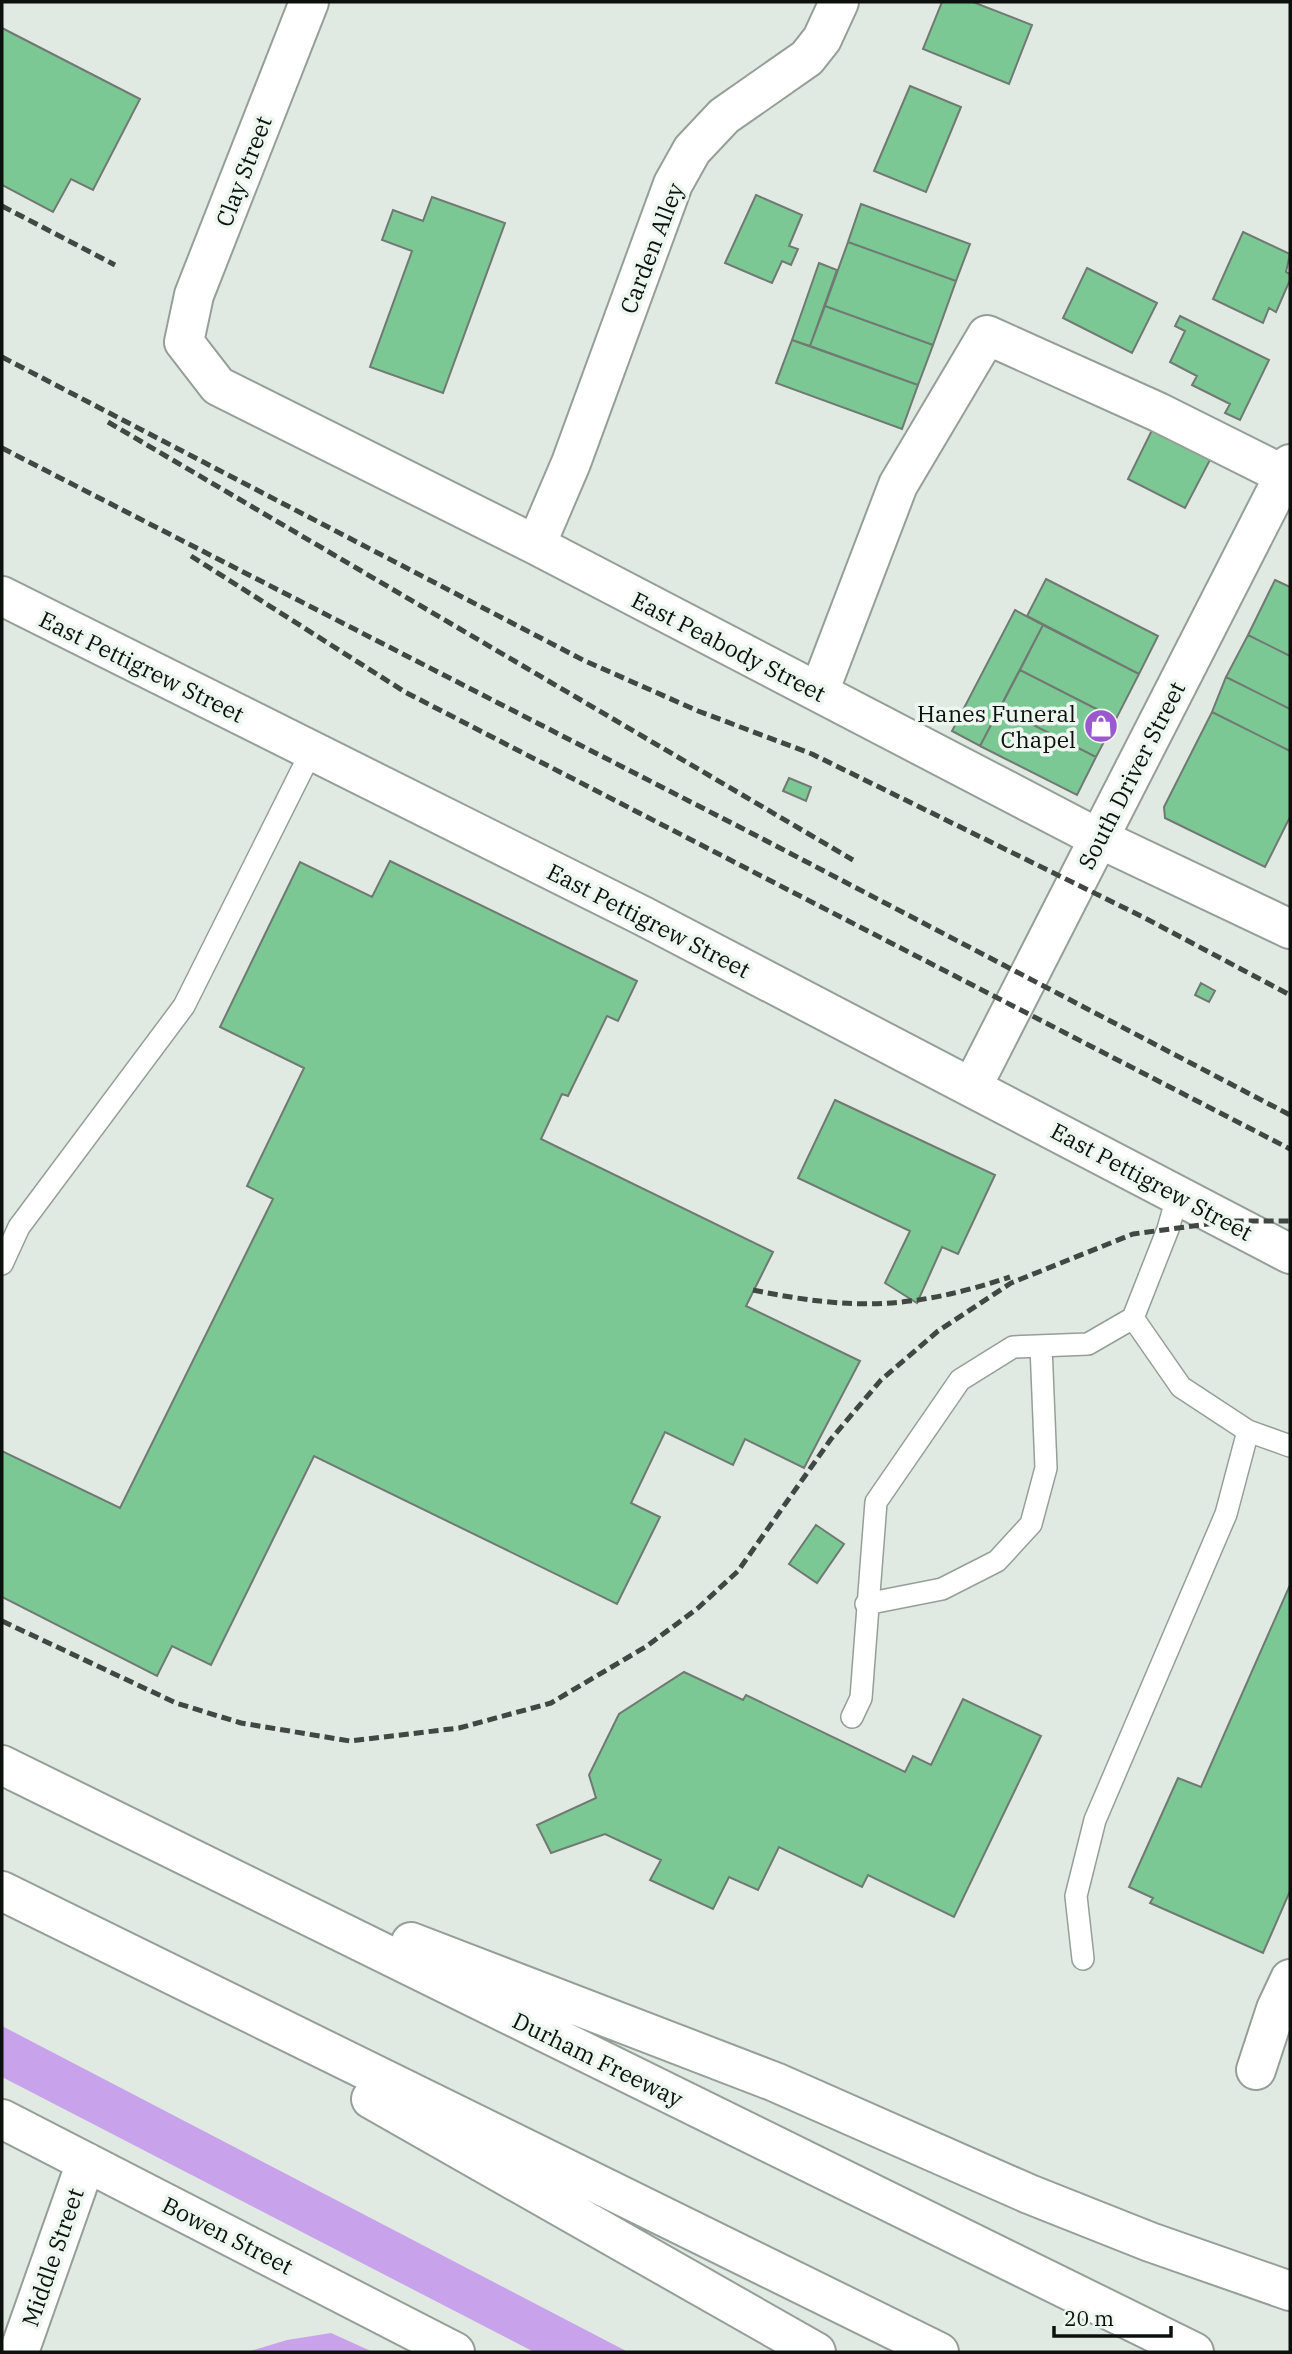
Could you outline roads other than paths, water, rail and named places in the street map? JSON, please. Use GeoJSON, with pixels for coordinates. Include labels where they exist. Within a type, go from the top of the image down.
{"type":"FeatureCollection","features":[{"type":"Feature","properties":{"kind":"main road","name":"Clay Street"},"geometry":{"type":"LineString","coordinates":[[184,342],[194,295],[309,2]]}},
{"type":"Feature","properties":{"kind":"main road","name":"Carden Alley"},"geometry":{"type":"LineString","coordinates":[[536,545],[571,463],[673,184],[692,150],[724,116],[807,58],[822,39],[839,2]]}},
{"type":"Feature","properties":{"kind":"main road"},"geometry":{"type":"LineString","coordinates":[[819,692],[898,485],[987,335],[1287,470]]}},
{"type":"Feature","properties":{"kind":"main road","name":"East Peabody Street"},"geometry":{"type":"LineString","coordinates":[[184,342],[218,386],[536,545],[1098,838],[1290,929]]}},
{"type":"Feature","properties":{"kind":"main road","name":"South Driver Street"},"geometry":{"type":"LineString","coordinates":[[972,1087],[1287,470]]}},
{"type":"Feature","properties":{"kind":"main road","name":"East Pettigrew Street"},"geometry":{"type":"LineString","coordinates":[[2,596],[643,916],[1290,1254]]}},
{"type":"Feature","properties":{"kind":"main road","name":"Durham Freeway"},"geometry":{"type":"LineString","coordinates":[[2,1765],[1194,2352]]}},
{"type":"Feature","properties":{"kind":"main road"},"geometry":{"type":"LineString","coordinates":[[178,1852],[775,2082],[1030,2194],[1126,2232],[1290,2291]]}},
{"type":"Feature","properties":{"kind":"main road"},"geometry":{"type":"LineString","coordinates":[[13,1896],[816,2352]]}},
{"type":"Feature","properties":{"kind":"main road"},"geometry":{"type":"LineString","coordinates":[[13,1896],[939,2352]]}},
{"type":"Feature","properties":{"kind":"main road"},"geometry":{"type":"LineString","coordinates":[[1256,2070],[1276,2009],[1290,1979]]}},
{"type":"Feature","properties":{"kind":"main road","name":"Bowen Street"},"geometry":{"type":"LineString","coordinates":[[2,2119],[455,2352]]}},
{"type":"Feature","properties":{"kind":"main road","name":"Middle Street"},"geometry":{"type":"LineString","coordinates":[[19,2352],[86,2162]]}},
{"type":"Feature","properties":{"kind":"lane"},"geometry":{"type":"LineString","coordinates":[[2,1264],[10,1223],[184,1006],[312,750]]}},
{"type":"Feature","properties":{"kind":"lane"},"geometry":{"type":"LineString","coordinates":[[852,1717],[861,1699],[866,1604],[876,1502],[960,1380],[1013,1347],[1088,1344],[1133,1318],[1168,1229],[1178,1194]]}},
{"type":"Feature","properties":{"kind":"lane"},"geometry":{"type":"LineString","coordinates":[[1133,1318],[1181,1387],[1248,1431],[1290,1446]]}},
{"type":"Feature","properties":{"kind":"lane"},"geometry":{"type":"LineString","coordinates":[[866,1604],[942,1589],[997,1561],[1031,1524],[1046,1468],[1041,1346]]}},
{"type":"Feature","properties":{"kind":"lane"},"geometry":{"type":"LineString","coordinates":[[1083,1959],[1076,1896],[1095,1820],[1226,1514],[1248,1431]]}},
{"type":"Feature","properties":{"kind":"railway"},"geometry":{"type":"LineString","coordinates":[[2,206],[115,265]]}},
{"type":"Feature","properties":{"kind":"railway"},"geometry":{"type":"LineString","coordinates":[[2,357],[583,660],[698,711],[812,754],[1143,917],[1290,995]]}},
{"type":"Feature","properties":{"kind":"railway"},"geometry":{"type":"LineString","coordinates":[[108,422],[853,860]]}},
{"type":"Feature","properties":{"kind":"railway"},"geometry":{"type":"LineString","coordinates":[[2,448],[759,837],[1290,1115]]}},
{"type":"Feature","properties":{"kind":"railway"},"geometry":{"type":"LineString","coordinates":[[191,556],[405,692],[1290,1149]]}},
{"type":"Feature","properties":{"kind":"railway"},"geometry":{"type":"LineString","coordinates":[[2,1621],[176,1703],[241,1723],[350,1741],[459,1728],[551,1703],[647,1646],[698,1608],[738,1571],[831,1439],[881,1380],[938,1331],[1011,1283],[1133,1234],[1230,1221],[1290,1221]]}},
{"type":"Feature","properties":{"kind":"railway"},"geometry":{"type":"LineString","coordinates":[[753,1290],[822,1301],[883,1303],[943,1295],[1010,1277]]}},
{"type":"Feature","properties":{"kind":"place","name":"Hanes Funeral Chapel"},"geometry":{"type":"Point","coordinates":[1101,726]}}]}
